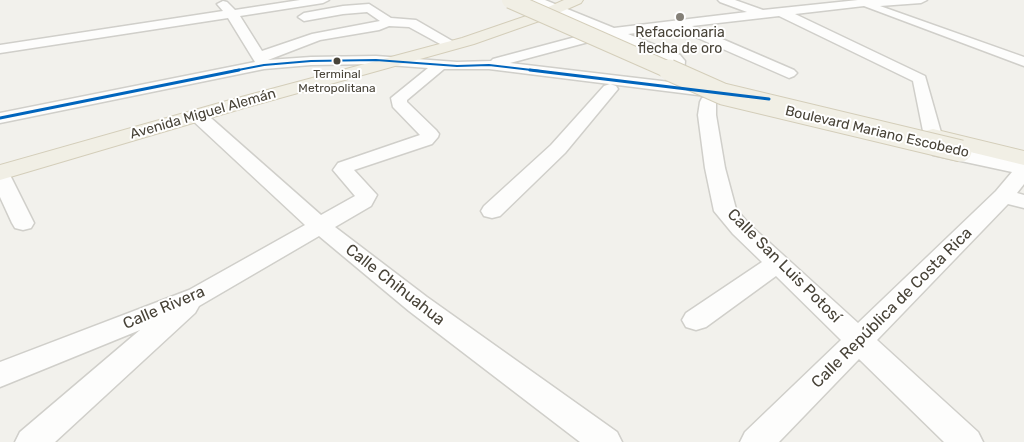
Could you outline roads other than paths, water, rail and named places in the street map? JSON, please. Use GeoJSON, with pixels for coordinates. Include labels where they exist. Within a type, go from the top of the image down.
{"type":"FeatureCollection","features":[{"type":"Feature","properties":{"kind":"main road","name":"Boulevard Mariano Escobedo"},"geometry":{"type":"LineString","coordinates":[[510,0],[723,94],[961,151],[1024,170]]}},
{"type":"Feature","properties":{"kind":"main road","name":"Avenida Miguel Alemán"},"geometry":{"type":"LineString","coordinates":[[0,174],[447,42],[546,7],[576,0]]}},
{"type":"Feature","properties":{"kind":"main road","name":"Avenida Miguel Alemán"},"geometry":{"type":"LineString","coordinates":[[0,164],[181,110],[475,39],[546,7]]}},
{"type":"Feature","properties":{"kind":"main road","name":"Boulevard Mariano Escobedo"},"geometry":{"type":"LineString","coordinates":[[546,7],[689,72],[745,92],[1024,158]]}},
{"type":"Feature","properties":{"kind":"street"},"geometry":{"type":"LineString","coordinates":[[219,0],[232,14],[262,61]]}},
{"type":"Feature","properties":{"kind":"street"},"geometry":{"type":"LineString","coordinates":[[0,49],[323,0]]}},
{"type":"Feature","properties":{"kind":"street"},"geometry":{"type":"LineString","coordinates":[[504,0],[546,7],[675,58],[678,62],[676,73],[679,87]]}},
{"type":"Feature","properties":{"kind":"street"},"geometry":{"type":"LineString","coordinates":[[724,0],[763,14]]}},
{"type":"Feature","properties":{"kind":"street"},"geometry":{"type":"LineString","coordinates":[[483,68],[587,37],[612,32],[856,2],[921,0]]}},
{"type":"Feature","properties":{"kind":"street"},"geometry":{"type":"LineString","coordinates":[[856,2],[1024,62]]}},
{"type":"Feature","properties":{"kind":"street"},"geometry":{"type":"LineString","coordinates":[[546,7],[587,37],[654,69],[660,77],[650,84]]}},
{"type":"Feature","properties":{"kind":"street"},"geometry":{"type":"LineString","coordinates":[[304,17],[364,8],[379,13],[386,18],[387,22]]}},
{"type":"Feature","properties":{"kind":"street"},"geometry":{"type":"LineString","coordinates":[[780,12],[920,79],[922,81],[933,136]]}},
{"type":"Feature","properties":{"kind":"street"},"geometry":{"type":"LineString","coordinates":[[0,118],[262,61],[317,36],[379,26],[387,22],[412,23],[447,42]]}},
{"type":"Feature","properties":{"kind":"street"},"geometry":{"type":"LineString","coordinates":[[676,24],[789,72]]}},
{"type":"Feature","properties":{"kind":"street"},"geometry":{"type":"LineString","coordinates":[[262,61],[384,61],[449,65],[679,87],[769,99]]}},
{"type":"Feature","properties":{"kind":"street"},"geometry":{"type":"LineString","coordinates":[[0,168],[184,114],[384,61]]}},
{"type":"Feature","properties":{"kind":"street","name":"Calle Rivera"},"geometry":{"type":"LineString","coordinates":[[0,375],[198,296],[366,198],[366,195],[344,170],[345,167],[430,137],[430,134],[399,103],[400,98],[449,65]]}},
{"type":"Feature","properties":{"kind":"street"},"geometry":{"type":"LineString","coordinates":[[483,68],[610,89],[708,102],[819,122],[1024,170]]}},
{"type":"Feature","properties":{"kind":"street"},"geometry":{"type":"LineString","coordinates":[[492,211],[552,155],[610,89]]}},
{"type":"Feature","properties":{"kind":"street"},"geometry":{"type":"LineString","coordinates":[[708,102],[725,97],[769,99]]}},
{"type":"Feature","properties":{"kind":"street","name":"Calle San Luis Potosí"},"geometry":{"type":"LineString","coordinates":[[708,102],[707,115],[715,168],[725,211],[741,229],[966,442]]}},
{"type":"Feature","properties":{"kind":"street","name":"Calle Chihuahua"},"geometry":{"type":"LineString","coordinates":[[197,115],[320,226],[418,304],[605,442]]}},
{"type":"Feature","properties":{"kind":"street","name":"Calle República de Costa Rica"},"geometry":{"type":"LineString","coordinates":[[757,442],[860,341],[1014,199],[1024,170]]}},
{"type":"Feature","properties":{"kind":"street"},"geometry":{"type":"LineString","coordinates":[[0,174],[23,223]]}},
{"type":"Feature","properties":{"kind":"street"},"geometry":{"type":"LineString","coordinates":[[696,320],[778,263]]}},
{"type":"Feature","properties":{"kind":"street"},"geometry":{"type":"LineString","coordinates":[[32,442],[198,296]]}},
{"type":"Feature","properties":{"kind":"place","name":"Refaccionaria flecha de oro"},"geometry":{"type":"Point","coordinates":[680,17]}},
{"type":"Feature","properties":{"kind":"place","name":"Terminal Metropolitana"},"geometry":{"type":"Point","coordinates":[337,61]}}]}
